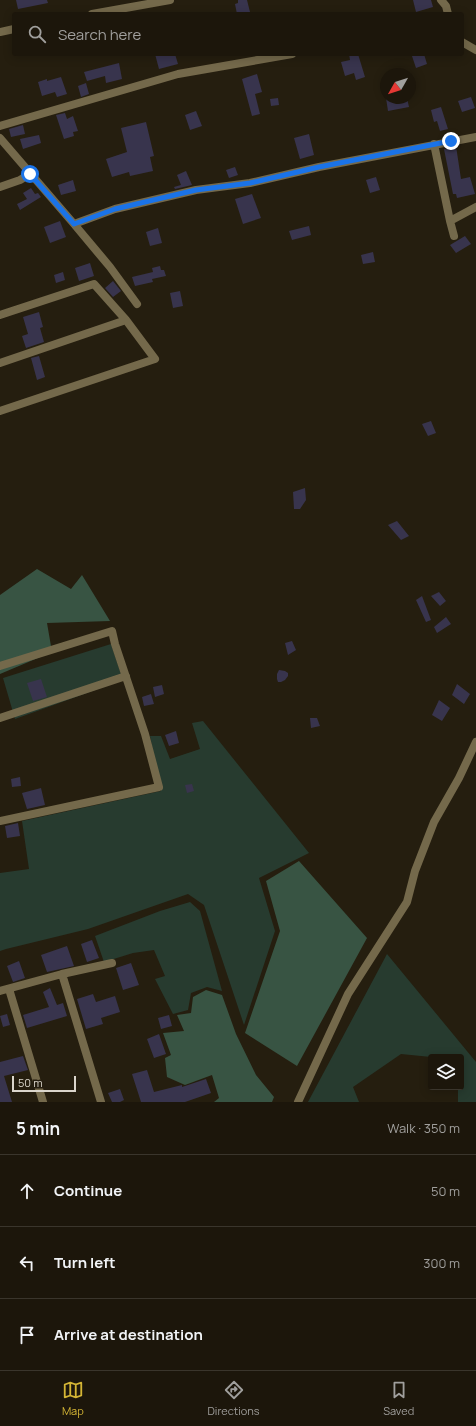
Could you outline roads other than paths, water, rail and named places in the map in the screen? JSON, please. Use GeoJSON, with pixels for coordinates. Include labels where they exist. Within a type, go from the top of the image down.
{"type":"FeatureCollection","features":[{"type":"Feature","properties":{"kind":"street"},"geometry":{"type":"LineString","coordinates":[[103,12],[170,0]]}},
{"type":"Feature","properties":{"kind":"street"},"geometry":{"type":"LineString","coordinates":[[441,0],[449,12]]}},
{"type":"Feature","properties":{"kind":"street"},"geometry":{"type":"LineString","coordinates":[[0,32],[12,29]]}},
{"type":"Feature","properties":{"kind":"street"},"geometry":{"type":"LineString","coordinates":[[464,43],[476,50]]}},
{"type":"Feature","properties":{"kind":"street"},"geometry":{"type":"LineString","coordinates":[[0,126],[16,120],[178,74],[281,56]]}},
{"type":"Feature","properties":{"kind":"street"},"geometry":{"type":"LineString","coordinates":[[74,224],[115,209],[196,190],[250,183],[319,167],[476,137]]}},
{"type":"Feature","properties":{"kind":"street"},"geometry":{"type":"LineString","coordinates":[[0,138],[110,267],[137,304]]}},
{"type":"Feature","properties":{"kind":"street"},"geometry":{"type":"LineString","coordinates":[[434,144],[454,236]]}},
{"type":"Feature","properties":{"kind":"street"},"geometry":{"type":"LineString","coordinates":[[0,187],[20,180],[30,174]]}},
{"type":"Feature","properties":{"kind":"street"},"geometry":{"type":"LineString","coordinates":[[450,221],[476,207]]}},
{"type":"Feature","properties":{"kind":"street"},"geometry":{"type":"LineString","coordinates":[[0,315],[94,284],[126,320],[154,359],[0,411]]}},
{"type":"Feature","properties":{"kind":"street"},"geometry":{"type":"LineString","coordinates":[[0,363],[126,320]]}},
{"type":"Feature","properties":{"kind":"street"},"geometry":{"type":"LineString","coordinates":[[0,666],[112,631],[145,734],[159,788],[0,820]]}},
{"type":"Feature","properties":{"kind":"street"},"geometry":{"type":"LineString","coordinates":[[0,718],[126,676]]}},
{"type":"Feature","properties":{"kind":"street"},"geometry":{"type":"LineString","coordinates":[[298,1102],[348,994],[407,902],[415,871],[434,822],[459,778],[476,742]]}},
{"type":"Feature","properties":{"kind":"street"},"geometry":{"type":"LineString","coordinates":[[0,991],[62,974],[112,963]]}},
{"type":"Feature","properties":{"kind":"street"},"geometry":{"type":"LineString","coordinates":[[62,974],[101,1102]]}},
{"type":"Feature","properties":{"kind":"street"},"geometry":{"type":"LineString","coordinates":[[9,989],[42,1102]]}}]}
